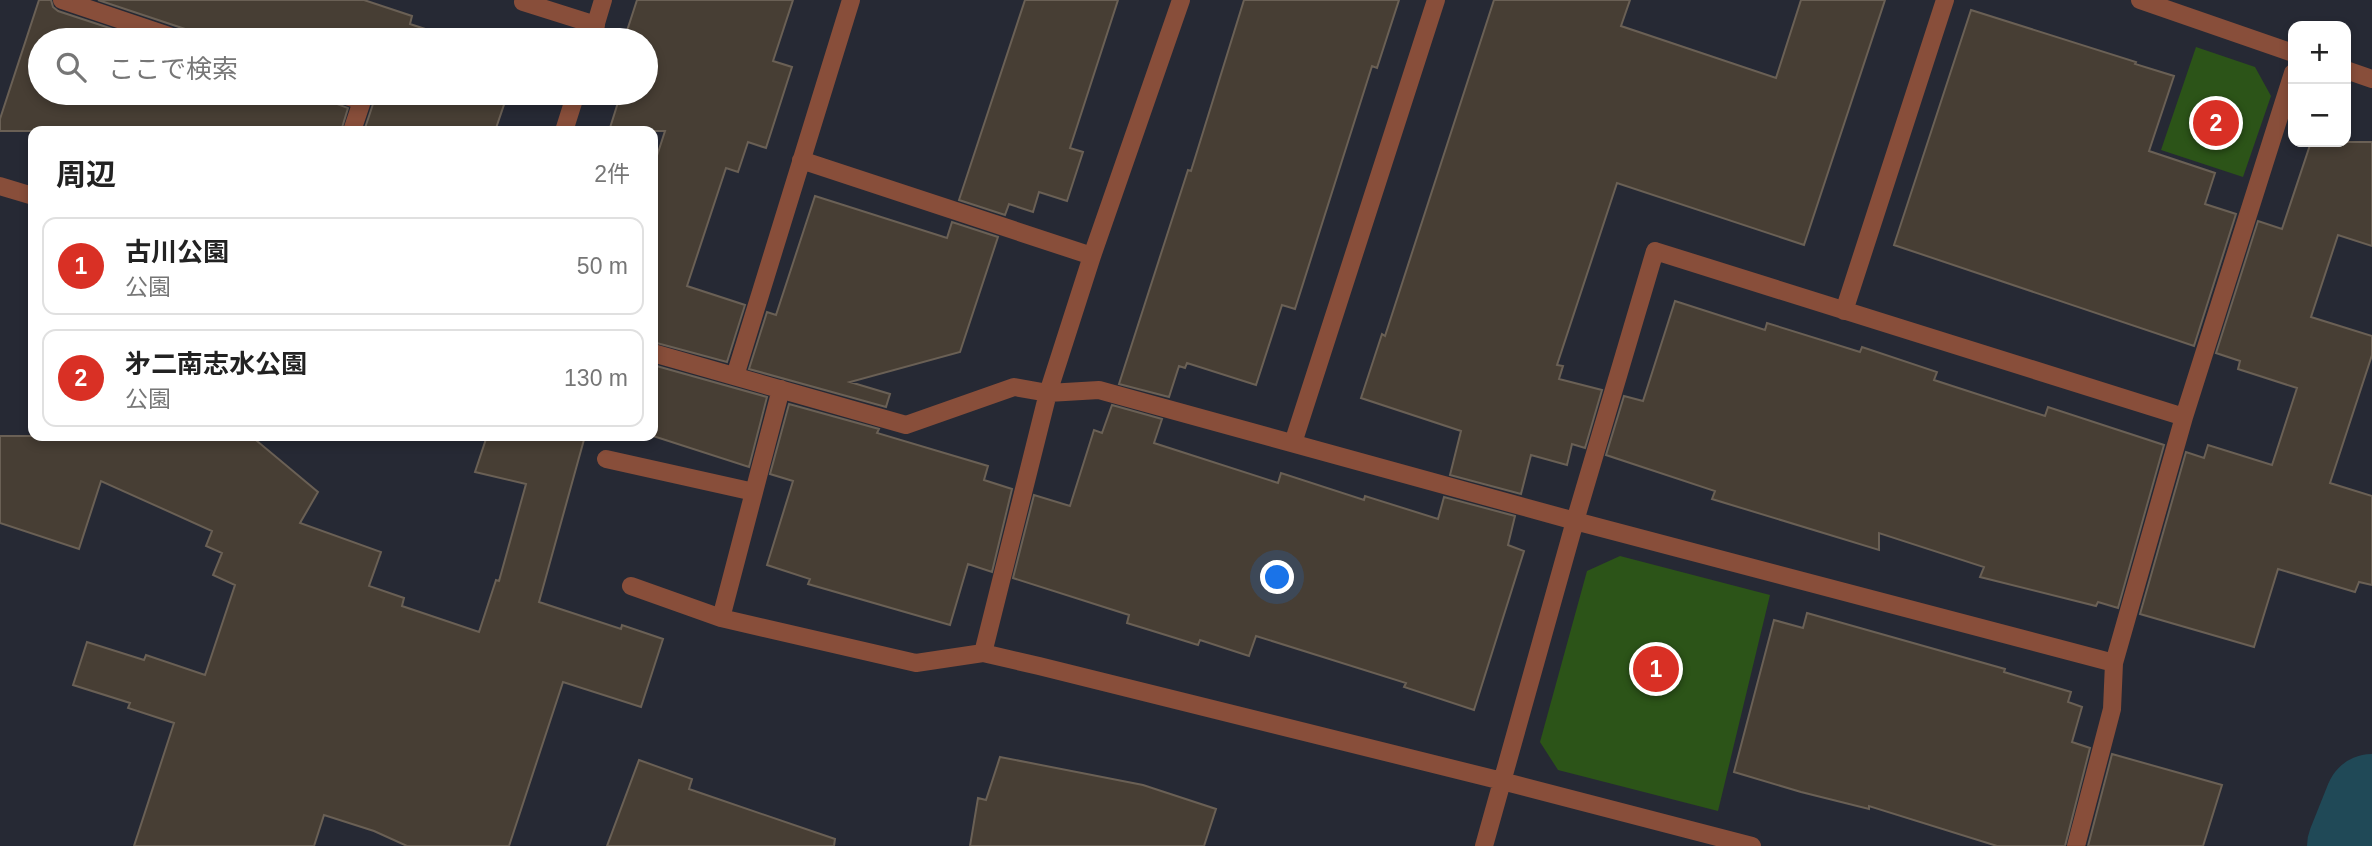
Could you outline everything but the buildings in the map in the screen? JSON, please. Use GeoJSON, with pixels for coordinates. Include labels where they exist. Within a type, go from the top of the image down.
{"type":"FeatureCollection","features":[{"type":"Feature","properties":{"kind":"street"},"geometry":{"type":"LineString","coordinates":[[62,0],[145,28]]}},
{"type":"Feature","properties":{"kind":"street"},"geometry":{"type":"LineString","coordinates":[[595,28],[603,0]]}},
{"type":"Feature","properties":{"kind":"street"},"geometry":{"type":"LineString","coordinates":[[735,376],[850,0]]}},
{"type":"Feature","properties":{"kind":"street"},"geometry":{"type":"LineString","coordinates":[[983,653],[1048,393],[1092,256],[1181,0]]}},
{"type":"Feature","properties":{"kind":"street"},"geometry":{"type":"LineString","coordinates":[[1293,443],[1436,0]]}},
{"type":"Feature","properties":{"kind":"street"},"geometry":{"type":"LineString","coordinates":[[1844,311],[1945,0]]}},
{"type":"Feature","properties":{"kind":"street"},"geometry":{"type":"LineString","coordinates":[[2140,0],[2288,51]]}},
{"type":"Feature","properties":{"kind":"street"},"geometry":{"type":"LineString","coordinates":[[521,1],[585,28]]}},
{"type":"Feature","properties":{"kind":"street"},"geometry":{"type":"LineString","coordinates":[[2351,72],[2372,79]]}},
{"type":"Feature","properties":{"kind":"street"},"geometry":{"type":"LineString","coordinates":[[2076,846],[2112,709],[2114,663],[2184,417],[2290,84]]}},
{"type":"Feature","properties":{"kind":"street"},"geometry":{"type":"LineString","coordinates":[[354,126],[361,105]]}},
{"type":"Feature","properties":{"kind":"street"},"geometry":{"type":"LineString","coordinates":[[566,126],[572,105]]}},
{"type":"Feature","properties":{"kind":"street"},"geometry":{"type":"LineString","coordinates":[[801,160],[1092,256]]}},
{"type":"Feature","properties":{"kind":"street"},"geometry":{"type":"LineString","coordinates":[[0,186],[28,194]]}},
{"type":"Feature","properties":{"kind":"street"},"geometry":{"type":"LineString","coordinates":[[1484,846],[1575,521],[1655,251],[2184,417]]}},
{"type":"Feature","properties":{"kind":"street"},"geometry":{"type":"LineString","coordinates":[[658,354],[906,425],[1014,387],[1048,393],[1099,390],[1575,521],[2114,663]]}},
{"type":"Feature","properties":{"kind":"street"},"geometry":{"type":"LineString","coordinates":[[721,618],[781,388]]}},
{"type":"Feature","properties":{"kind":"street"},"geometry":{"type":"LineString","coordinates":[[606,459],[754,492]]}},
{"type":"Feature","properties":{"kind":"street"},"geometry":{"type":"LineString","coordinates":[[631,586],[721,618],[916,663],[983,653],[1502,781],[1752,846]]}},
{"type":"Feature","properties":{"kind":"green space"},"geometry":{"type":"Polygon","coordinates":[[[2196,47],[2255,67],[2271,96],[2243,177],[2161,150],[2196,47]]]}},
{"type":"Feature","properties":{"kind":"green space"},"geometry":{"type":"Polygon","coordinates":[[[1620,556],[1770,595],[1718,811],[1558,770],[1540,742],[1587,571],[1620,556]]]}},
{"type":"Feature","properties":{"kind":"waterway"},"geometry":{"type":"LineString","coordinates":[[2354,846],[2372,801]]}},
{"type":"Feature","properties":{"kind":"place","name":"㐧二南志水公園"},"geometry":{"type":"Point","coordinates":[2216,123]}},
{"type":"Feature","properties":{"kind":"place","name":"古川公園"},"geometry":{"type":"Point","coordinates":[1656,669]}}]}
